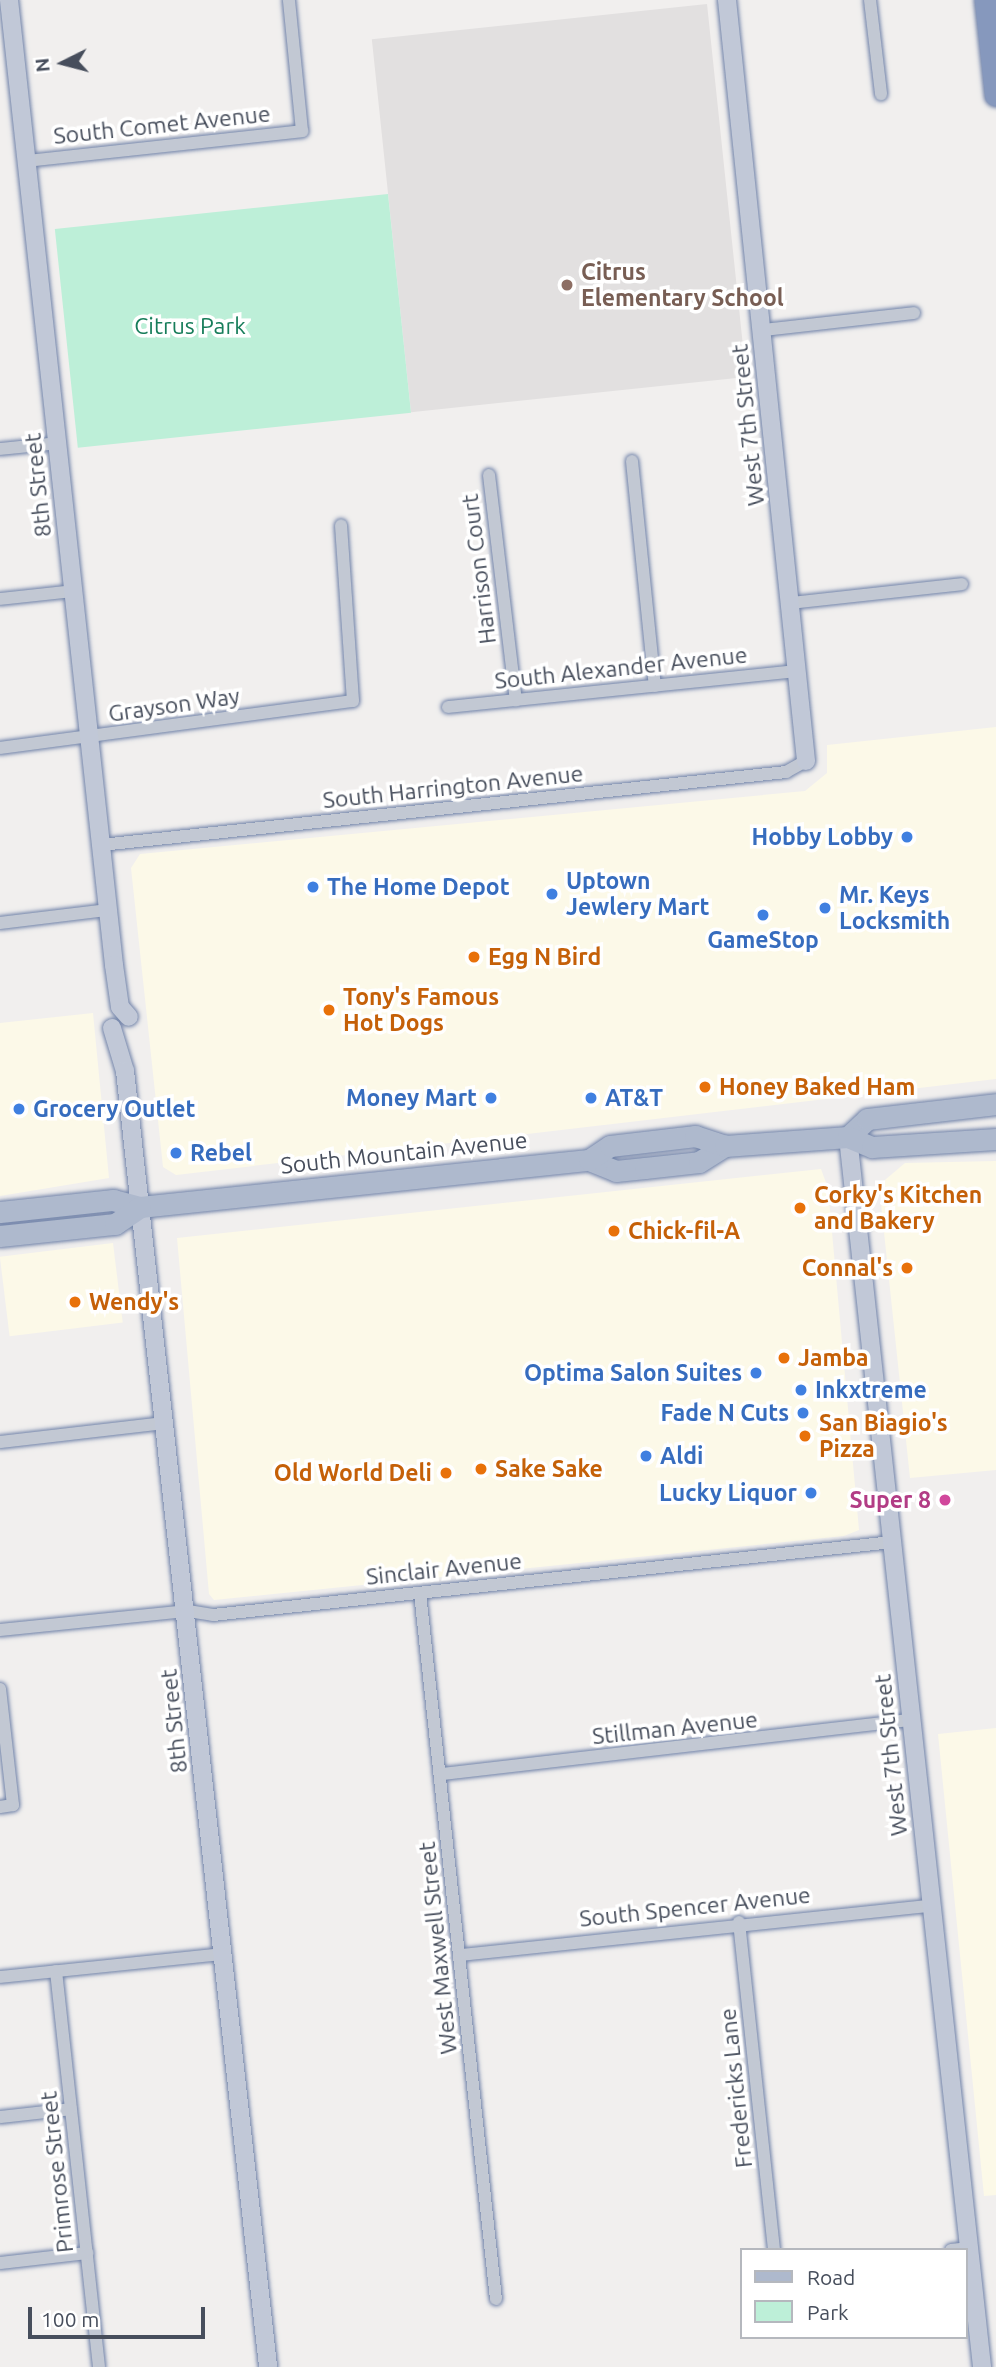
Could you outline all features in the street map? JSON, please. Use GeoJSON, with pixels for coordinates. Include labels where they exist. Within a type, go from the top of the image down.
{"type":"FeatureCollection","features":[{"type":"Feature","properties":{"kind":"highway"},"geometry":{"type":"LineString","coordinates":[[986,0],[996,94]]}},
{"type":"Feature","properties":{"kind":"main road"},"geometry":{"type":"LineString","coordinates":[[848,1137],[867,1119],[996,1104]]}},
{"type":"Feature","properties":{"kind":"main road","name":"South Mountain Avenue"},"geometry":{"type":"LineString","coordinates":[[0,1212],[113,1200],[140,1207],[589,1160],[616,1171],[699,1162],[725,1146],[848,1137],[872,1147],[996,1139]]}},
{"type":"Feature","properties":{"kind":"main road","name":"South Mountain Avenue"},"geometry":{"type":"LineString","coordinates":[[0,1237],[116,1224],[140,1207]]}},
{"type":"Feature","properties":{"kind":"main road"},"geometry":{"type":"LineString","coordinates":[[0,1224],[30,1209]]}},
{"type":"Feature","properties":{"kind":"street","name":"8th Street"},"geometry":{"type":"LineString","coordinates":[[9,0],[114,965],[107,977],[112,1028],[116,1060],[125,1071],[188,1611],[268,2367]]}},
{"type":"Feature","properties":{"kind":"street","name":"South Comet Avenue"},"geometry":{"type":"LineString","coordinates":[[27,161],[302,131],[289,0]]}},
{"type":"Feature","properties":{"kind":"street","name":"West 7th Street"},"geometry":{"type":"LineString","coordinates":[[727,0],[806,761]]}},
{"type":"Feature","properties":{"kind":"street"},"geometry":{"type":"LineString","coordinates":[[870,0],[881,94]]}},
{"type":"Feature","properties":{"kind":"street"},"geometry":{"type":"LineString","coordinates":[[763,330],[914,313]]}},
{"type":"Feature","properties":{"kind":"street"},"geometry":{"type":"LineString","coordinates":[[0,449],[58,443]]}},
{"type":"Feature","properties":{"kind":"street"},"geometry":{"type":"LineString","coordinates":[[632,461],[655,686]]}},
{"type":"Feature","properties":{"kind":"street","name":"Harrison Court"},"geometry":{"type":"LineString","coordinates":[[489,475],[516,700]]}},
{"type":"Feature","properties":{"kind":"street","name":"Grayson Way"},"geometry":{"type":"LineString","coordinates":[[0,748],[90,739],[353,701],[341,525]]}},
{"type":"Feature","properties":{"kind":"street"},"geometry":{"type":"LineString","coordinates":[[791,603],[962,584]]}},
{"type":"Feature","properties":{"kind":"street"},"geometry":{"type":"LineString","coordinates":[[0,598],[74,591]]}},
{"type":"Feature","properties":{"kind":"street","name":"South Alexander Avenue"},"geometry":{"type":"LineString","coordinates":[[448,707],[798,671]]}},
{"type":"Feature","properties":{"kind":"street","name":"South Harrington Avenue"},"geometry":{"type":"LineString","coordinates":[[101,845],[786,772],[806,761]]}},
{"type":"Feature","properties":{"kind":"street"},"geometry":{"type":"LineString","coordinates":[[0,923],[108,911]]}},
{"type":"Feature","properties":{"kind":"street","name":"8th Street"},"geometry":{"type":"LineString","coordinates":[[114,965],[124,975],[129,1017],[133,1060],[125,1071]]}},
{"type":"Feature","properties":{"kind":"street","name":"West 7th Street"},"geometry":{"type":"LineString","coordinates":[[848,1137],[982,2367]]}},
{"type":"Feature","properties":{"kind":"street"},"geometry":{"type":"LineString","coordinates":[[0,1442],[165,1423]]}},
{"type":"Feature","properties":{"kind":"street","name":"Sinclair Avenue"},"geometry":{"type":"LineString","coordinates":[[0,1630],[188,1611],[213,1615],[893,1542]]}},
{"type":"Feature","properties":{"kind":"street","name":"West Maxwell Street"},"geometry":{"type":"LineString","coordinates":[[421,1592],[496,2299]]}},
{"type":"Feature","properties":{"kind":"street"},"geometry":{"type":"LineString","coordinates":[[0,1689],[7,1806]]}},
{"type":"Feature","properties":{"kind":"street","name":"Stillman Avenue"},"geometry":{"type":"LineString","coordinates":[[442,1774],[912,1720]]}},
{"type":"Feature","properties":{"kind":"street","name":"South Spencer Avenue"},"geometry":{"type":"LineString","coordinates":[[461,1955],[739,1922],[933,1905]]}},
{"type":"Feature","properties":{"kind":"street","name":"Fredericks Lane"},"geometry":{"type":"LineString","coordinates":[[739,1922],[775,2248]]}},
{"type":"Feature","properties":{"kind":"street"},"geometry":{"type":"LineString","coordinates":[[0,1977],[223,1954]]}},
{"type":"Feature","properties":{"kind":"street","name":"Primrose Street"},"geometry":{"type":"LineString","coordinates":[[56,1971],[99,2367]]}},
{"type":"Feature","properties":{"kind":"street"},"geometry":{"type":"LineString","coordinates":[[0,2117],[71,2109]]}},
{"type":"Feature","properties":{"kind":"street"},"geometry":{"type":"LineString","coordinates":[[0,2263],[87,2253]]}},
{"type":"Feature","properties":{"kind":"shaded area","name":"Citrus Elementary School"},"geometry":{"type":"Polygon","coordinates":[[[707,4],[746,377],[411,412],[372,39],[707,4]]]}},
{"type":"Feature","properties":{"kind":"shaded area"},"geometry":{"type":"Polygon","coordinates":[[[996,727],[996,1079],[176,1175],[163,1167],[131,868],[140,854],[805,791],[827,773],[827,745],[996,727]]]}},
{"type":"Feature","properties":{"kind":"shaded area"},"geometry":{"type":"Polygon","coordinates":[[[93,1013],[109,1178],[0,1196],[0,1023],[93,1013]]]}},
{"type":"Feature","properties":{"kind":"shaded area"},"geometry":{"type":"Polygon","coordinates":[[[996,1161],[996,1470],[910,1478],[879,1185],[905,1163],[996,1161]]]}},
{"type":"Feature","properties":{"kind":"shaded area"},"geometry":{"type":"Polygon","coordinates":[[[821,1169],[828,1188],[859,1530],[844,1536],[214,1600],[209,1594],[177,1238],[821,1169]]]}},
{"type":"Feature","properties":{"kind":"shaded area"},"geometry":{"type":"Polygon","coordinates":[[[113,1243],[123,1322],[10,1336],[0,1257],[113,1243]]]}},
{"type":"Feature","properties":{"kind":"shaded area"},"geometry":{"type":"Polygon","coordinates":[[[996,1728],[996,2195],[984,2196],[938,1734],[996,1728]]]}},
{"type":"Feature","properties":{"kind":"green space","name":"Citrus Park"},"geometry":{"type":"Polygon","coordinates":[[[388,194],[411,413],[78,448],[55,229],[388,194]]]}},
{"type":"Feature","properties":{"kind":"place","name":"Citrus Elementary School"},"geometry":{"type":"Point","coordinates":[567,285]}},
{"type":"Feature","properties":{"kind":"place","name":"Hobby Lobby"},"geometry":{"type":"Point","coordinates":[907,837]}},
{"type":"Feature","properties":{"kind":"place","name":"The Home Depot"},"geometry":{"type":"Point","coordinates":[313,887]}},
{"type":"Feature","properties":{"kind":"place","name":"Uptown Jewlery Mart"},"geometry":{"type":"Point","coordinates":[552,894]}},
{"type":"Feature","properties":{"kind":"place","name":"Mr. Keys Locksmith"},"geometry":{"type":"Point","coordinates":[825,908]}},
{"type":"Feature","properties":{"kind":"place","name":"GameStop"},"geometry":{"type":"Point","coordinates":[763,915]}},
{"type":"Feature","properties":{"kind":"place","name":"Egg N Bird"},"geometry":{"type":"Point","coordinates":[474,957]}},
{"type":"Feature","properties":{"kind":"place","name":"Tony's Famous Hot Dogs"},"geometry":{"type":"Point","coordinates":[329,1010]}},
{"type":"Feature","properties":{"kind":"place","name":"Honey Baked Ham"},"geometry":{"type":"Point","coordinates":[705,1087]}},
{"type":"Feature","properties":{"kind":"place","name":"Money Mart"},"geometry":{"type":"Point","coordinates":[491,1098]}},
{"type":"Feature","properties":{"kind":"place","name":"AT&T"},"geometry":{"type":"Point","coordinates":[591,1098]}},
{"type":"Feature","properties":{"kind":"place","name":"Grocery Outlet"},"geometry":{"type":"Point","coordinates":[19,1109]}},
{"type":"Feature","properties":{"kind":"place","name":"Rebel"},"geometry":{"type":"Point","coordinates":[176,1153]}},
{"type":"Feature","properties":{"kind":"place","name":"Corky's Kitchen and Bakery"},"geometry":{"type":"Point","coordinates":[800,1208]}},
{"type":"Feature","properties":{"kind":"place","name":"Chick-fil-A"},"geometry":{"type":"Point","coordinates":[614,1231]}},
{"type":"Feature","properties":{"kind":"place","name":"Connal's"},"geometry":{"type":"Point","coordinates":[907,1268]}},
{"type":"Feature","properties":{"kind":"place","name":"Wendy's"},"geometry":{"type":"Point","coordinates":[75,1302]}},
{"type":"Feature","properties":{"kind":"place","name":"Jamba"},"geometry":{"type":"Point","coordinates":[784,1358]}},
{"type":"Feature","properties":{"kind":"place","name":"Optima Salon Suites"},"geometry":{"type":"Point","coordinates":[756,1373]}},
{"type":"Feature","properties":{"kind":"place","name":"Inkxtreme"},"geometry":{"type":"Point","coordinates":[801,1390]}},
{"type":"Feature","properties":{"kind":"place","name":"Fade N Cuts"},"geometry":{"type":"Point","coordinates":[803,1413]}},
{"type":"Feature","properties":{"kind":"place","name":"San Biagio's Pizza"},"geometry":{"type":"Point","coordinates":[805,1436]}},
{"type":"Feature","properties":{"kind":"place","name":"Aldi"},"geometry":{"type":"Point","coordinates":[646,1456]}},
{"type":"Feature","properties":{"kind":"place","name":"Sake Sake"},"geometry":{"type":"Point","coordinates":[481,1469]}},
{"type":"Feature","properties":{"kind":"place","name":"Old World Deli"},"geometry":{"type":"Point","coordinates":[446,1473]}},
{"type":"Feature","properties":{"kind":"place","name":"Lucky Liquor"},"geometry":{"type":"Point","coordinates":[811,1493]}},
{"type":"Feature","properties":{"kind":"place","name":"Super 8"},"geometry":{"type":"Point","coordinates":[945,1500]}}]}
